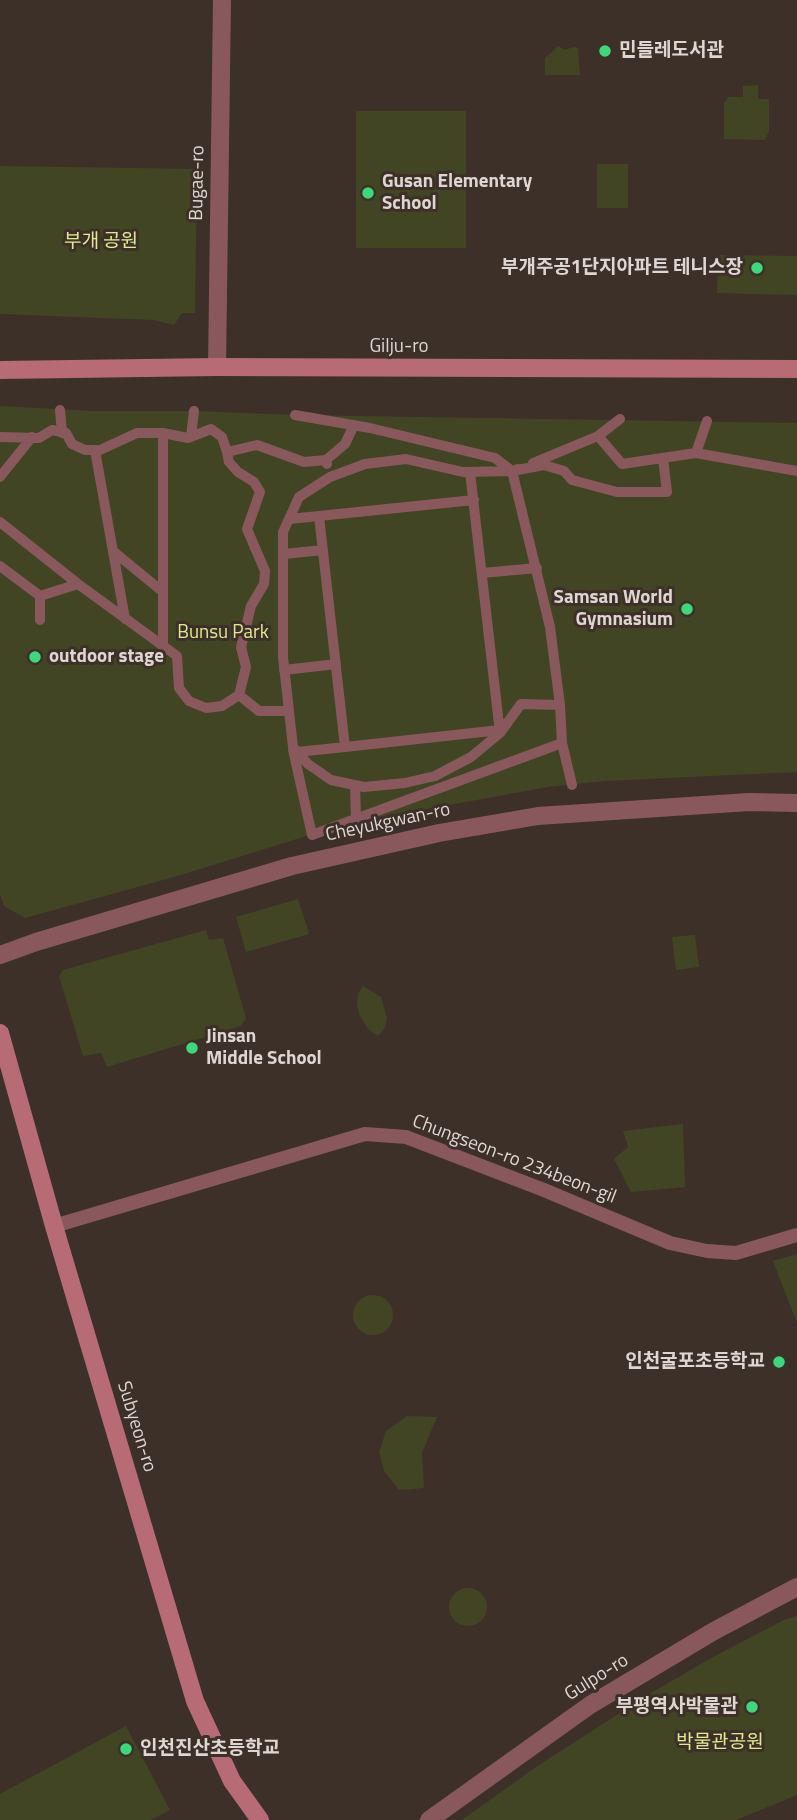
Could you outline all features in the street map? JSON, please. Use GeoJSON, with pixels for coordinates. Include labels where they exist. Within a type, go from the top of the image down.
{"type":"FeatureCollection","features":[{"type":"Feature","properties":{"kind":"main road","name":"Gilju-ro"},"geometry":{"type":"LineString","coordinates":[[0,370],[217,367],[797,369]]}},
{"type":"Feature","properties":{"kind":"main road","name":"Subyeon-ro"},"geometry":{"type":"LineString","coordinates":[[0,1033],[54,1226],[195,1701],[232,1781],[260,1820]]}},
{"type":"Feature","properties":{"kind":"street","name":"Bugae-ro"},"geometry":{"type":"LineString","coordinates":[[217,367],[222,0]]}},
{"type":"Feature","properties":{"kind":"street"},"geometry":{"type":"LineString","coordinates":[[60,410],[62,433]]}},
{"type":"Feature","properties":{"kind":"street"},"geometry":{"type":"LineString","coordinates":[[191,436],[194,411]]}},
{"type":"Feature","properties":{"kind":"street"},"geometry":{"type":"LineString","coordinates":[[295,415],[354,425],[495,458],[512,471],[550,627],[562,743],[572,785]]}},
{"type":"Feature","properties":{"kind":"street"},"geometry":{"type":"LineString","coordinates":[[512,471],[598,436],[620,419]]}},
{"type":"Feature","properties":{"kind":"street"},"geometry":{"type":"LineString","coordinates":[[696,453],[707,421]]}},
{"type":"Feature","properties":{"kind":"street"},"geometry":{"type":"LineString","coordinates":[[227,452],[257,445],[304,461],[326,460],[345,444],[354,425]]}},
{"type":"Feature","properties":{"kind":"street"},"geometry":{"type":"LineString","coordinates":[[0,437],[38,438],[52,430],[66,433],[72,444],[85,450],[118,444],[137,433],[163,433],[188,438],[211,429],[222,438],[229,462],[238,472],[254,482],[260,492],[247,529],[265,571],[264,584],[251,607],[241,647],[246,667],[239,695],[222,706],[206,708],[189,701],[179,688],[177,656],[78,584],[0,522]]}},
{"type":"Feature","properties":{"kind":"street"},"geometry":{"type":"LineString","coordinates":[[163,433],[163,647]]}},
{"type":"Feature","properties":{"kind":"street"},"geometry":{"type":"LineString","coordinates":[[598,436],[622,464],[696,453],[797,471]]}},
{"type":"Feature","properties":{"kind":"street"},"geometry":{"type":"LineString","coordinates":[[0,477],[32,438]]}},
{"type":"Feature","properties":{"kind":"street"},"geometry":{"type":"LineString","coordinates":[[95,450],[125,619]]}},
{"type":"Feature","properties":{"kind":"street"},"geometry":{"type":"LineString","coordinates":[[562,743],[312,835],[287,710],[284,670],[283,532],[299,497],[330,477],[365,464],[406,459],[471,472],[512,471],[544,465],[564,471],[572,480],[617,492],[667,492],[663,458]]}},
{"type":"Feature","properties":{"kind":"street"},"geometry":{"type":"LineString","coordinates":[[326,460],[330,477]]}},
{"type":"Feature","properties":{"kind":"street"},"geometry":{"type":"LineString","coordinates":[[471,472],[500,731]]}},
{"type":"Feature","properties":{"kind":"street"},"geometry":{"type":"LineString","coordinates":[[289,519],[474,500]]}},
{"type":"Feature","properties":{"kind":"street"},"geometry":{"type":"LineString","coordinates":[[320,516],[345,747]]}},
{"type":"Feature","properties":{"kind":"street"},"geometry":{"type":"LineString","coordinates":[[284,554],[323,550]]}},
{"type":"Feature","properties":{"kind":"street"},"geometry":{"type":"LineString","coordinates":[[113,551],[163,592]]}},
{"type":"Feature","properties":{"kind":"street"},"geometry":{"type":"LineString","coordinates":[[0,566],[40,596]]}},
{"type":"Feature","properties":{"kind":"street"},"geometry":{"type":"LineString","coordinates":[[482,573],[537,568]]}},
{"type":"Feature","properties":{"kind":"street"},"geometry":{"type":"LineString","coordinates":[[40,596],[78,584]]}},
{"type":"Feature","properties":{"kind":"street"},"geometry":{"type":"LineString","coordinates":[[40,596],[40,620]]}},
{"type":"Feature","properties":{"kind":"street"},"geometry":{"type":"LineString","coordinates":[[284,670],[336,664]]}},
{"type":"Feature","properties":{"kind":"street"},"geometry":{"type":"LineString","coordinates":[[239,695],[259,711],[287,710]]}},
{"type":"Feature","properties":{"kind":"street"},"geometry":{"type":"LineString","coordinates":[[295,750],[331,780],[364,787],[405,783],[435,776],[471,757],[500,731],[521,704],[560,705]]}},
{"type":"Feature","properties":{"kind":"street"},"geometry":{"type":"LineString","coordinates":[[295,750],[500,731]]}},
{"type":"Feature","properties":{"kind":"street"},"geometry":{"type":"LineString","coordinates":[[355,785],[356,819]]}},
{"type":"Feature","properties":{"kind":"street","name":"Cheyukgwan-ro"},"geometry":{"type":"LineString","coordinates":[[0,955],[292,866],[439,833],[538,816],[748,802],[797,803]]}},
{"type":"Feature","properties":{"kind":"street","name":"Chungseon-ro 234beon-gil"},"geometry":{"type":"LineString","coordinates":[[54,1226],[365,1134],[406,1137],[533,1185],[670,1242],[707,1251],[736,1253],[797,1235]]}},
{"type":"Feature","properties":{"kind":"street","name":"Gulpo-ro"},"geometry":{"type":"LineString","coordinates":[[429,1820],[590,1705],[714,1631],[797,1587]]}},
{"type":"Feature","properties":{"kind":"green space"},"geometry":{"type":"Polygon","coordinates":[[[558,46],[565,50],[578,48],[580,75],[545,75],[545,58],[558,46]]]}},
{"type":"Feature","properties":{"kind":"green space"},"geometry":{"type":"Polygon","coordinates":[[[758,85],[758,99],[769,99],[769,131],[765,140],[724,139],[724,103],[729,97],[743,97],[743,86],[758,85]]]}},
{"type":"Feature","properties":{"kind":"green space"},"geometry":{"type":"Polygon","coordinates":[[[356,111],[466,111],[466,248],[356,248],[356,111]]]}},
{"type":"Feature","properties":{"kind":"green space"},"geometry":{"type":"Polygon","coordinates":[[[597,164],[628,164],[628,208],[597,208],[597,164]]]}},
{"type":"Feature","properties":{"kind":"green space","name":"부개 공원"},"geometry":{"type":"Polygon","coordinates":[[[0,166],[197,169],[195,313],[182,313],[174,325],[154,320],[0,314],[0,166]]]}},
{"type":"Feature","properties":{"kind":"green space","name":"부개주공1단지아파트 테니스장"},"geometry":{"type":"Polygon","coordinates":[[[718,255],[797,256],[797,295],[717,293],[718,255]]]}},
{"type":"Feature","properties":{"kind":"green space","name":"Bunsu Park"},"geometry":{"type":"Polygon","coordinates":[[[0,406],[92,411],[797,423],[797,772],[605,781],[548,787],[345,824],[181,875],[25,918],[4,906],[0,894],[0,406]]]}},
{"type":"Feature","properties":{"kind":"green space"},"geometry":{"type":"Polygon","coordinates":[[[298,899],[309,934],[246,952],[236,917],[298,899]]]}},
{"type":"Feature","properties":{"kind":"green space"},"geometry":{"type":"Polygon","coordinates":[[[206,930],[209,940],[223,938],[246,1018],[241,1026],[107,1067],[101,1053],[83,1056],[59,976],[63,970],[206,930]]]}},
{"type":"Feature","properties":{"kind":"green space"},"geometry":{"type":"Polygon","coordinates":[[[695,935],[699,967],[676,970],[672,937],[695,935]]]}},
{"type":"Feature","properties":{"kind":"green space"},"geometry":{"type":"Polygon","coordinates":[[[363,986],[381,997],[387,1018],[385,1028],[378,1036],[369,1030],[360,1016],[358,994],[363,986]]]}},
{"type":"Feature","properties":{"kind":"green space"},"geometry":{"type":"Polygon","coordinates":[[[683,1124],[685,1187],[631,1192],[614,1159],[628,1147],[623,1131],[683,1124]]]}},
{"type":"Feature","properties":{"kind":"green space"},"geometry":{"type":"Polygon","coordinates":[[[797,1254],[797,1323],[773,1261],[797,1254]]]}},
{"type":"Feature","properties":{"kind":"green space"},"geometry":{"type":"Polygon","coordinates":[[[373,1295],[381,1296],[387,1301],[392,1307],[392,1323],[387,1329],[381,1334],[373,1335],[365,1334],[359,1329],[354,1323],[353,1315],[354,1307],[359,1301],[365,1296],[373,1295]]]}},
{"type":"Feature","properties":{"kind":"green space"},"geometry":{"type":"Polygon","coordinates":[[[407,1416],[437,1417],[422,1453],[424,1488],[399,1490],[384,1471],[379,1452],[386,1431],[407,1416]]]}},
{"type":"Feature","properties":{"kind":"green space"},"geometry":{"type":"Polygon","coordinates":[[[468,1588],[481,1594],[487,1607],[481,1620],[468,1626],[455,1620],[449,1607],[455,1594],[468,1588]]]}},
{"type":"Feature","properties":{"kind":"green space","name":"박물관공원"},"geometry":{"type":"Polygon","coordinates":[[[797,1616],[797,1795],[736,1820],[462,1820],[536,1767],[651,1693],[713,1657],[784,1620],[797,1616]]]}},
{"type":"Feature","properties":{"kind":"green space","name":"인천진산초등학교"},"geometry":{"type":"Polygon","coordinates":[[[126,1726],[170,1810],[150,1820],[0,1820],[0,1794],[126,1726]]]}},
{"type":"Feature","properties":{"kind":"place","name":"민들레도서관"},"geometry":{"type":"Point","coordinates":[605,51]}},
{"type":"Feature","properties":{"kind":"place","name":"Gusan Elementary School"},"geometry":{"type":"Point","coordinates":[368,193]}},
{"type":"Feature","properties":{"kind":"place","name":"부개주공1단지아파트 테니스장"},"geometry":{"type":"Point","coordinates":[757,268]}},
{"type":"Feature","properties":{"kind":"place","name":"Samsan World Gymnasium"},"geometry":{"type":"Point","coordinates":[687,609]}},
{"type":"Feature","properties":{"kind":"place","name":"outdoor stage"},"geometry":{"type":"Point","coordinates":[35,657]}},
{"type":"Feature","properties":{"kind":"place","name":"Jinsan Middle School"},"geometry":{"type":"Point","coordinates":[192,1048]}},
{"type":"Feature","properties":{"kind":"place","name":"인천굴포초등학교"},"geometry":{"type":"Point","coordinates":[779,1362]}},
{"type":"Feature","properties":{"kind":"place","name":"부평역사박물관"},"geometry":{"type":"Point","coordinates":[752,1707]}},
{"type":"Feature","properties":{"kind":"place","name":"인천진산초등학교"},"geometry":{"type":"Point","coordinates":[126,1749]}}]}
